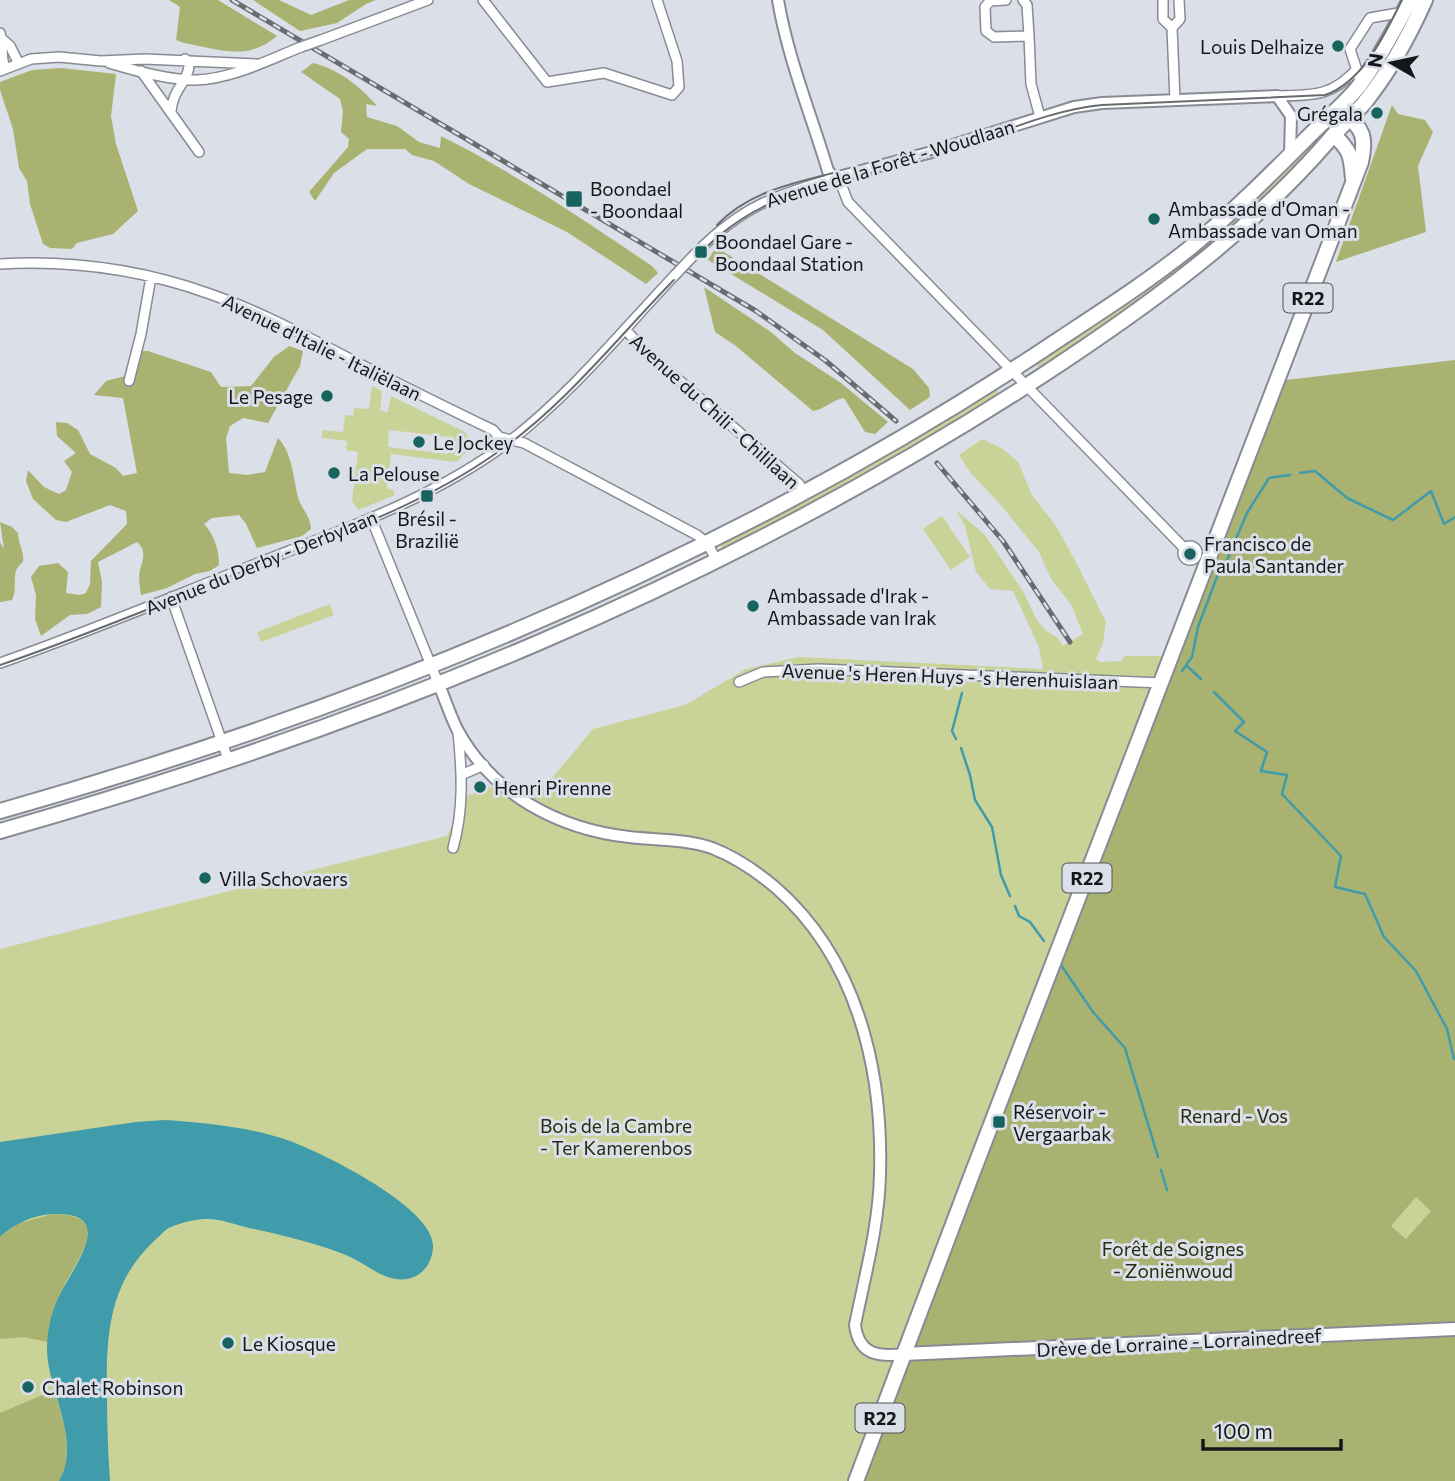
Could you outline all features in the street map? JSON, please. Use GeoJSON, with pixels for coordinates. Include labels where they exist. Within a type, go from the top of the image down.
{"type":"FeatureCollection","features":[{"type":"Feature","properties":{"kind":"main road"},"geometry":{"type":"LineString","coordinates":[[0,831],[229,762],[439,685],[587,622],[717,561],[874,478],[1097,340],[1207,260],[1285,189],[1364,103],[1396,58],[1425,0]]}},
{"type":"Feature","properties":{"kind":"main road"},"geometry":{"type":"LineString","coordinates":[[0,811],[223,743],[431,666],[577,604],[707,543],[895,443],[1102,311],[1187,250],[1227,217],[1332,113],[1407,6]]}},
{"type":"Feature","properties":{"kind":"main road"},"geometry":{"type":"LineString","coordinates":[[1332,113],[1345,114],[1350,118]]}},
{"type":"Feature","properties":{"kind":"main road"},"geometry":{"type":"LineString","coordinates":[[1332,113],[1334,135],[1347,147],[1351,157],[1353,181]]}},
{"type":"Feature","properties":{"kind":"main road","name":"R22"},"geometry":{"type":"LineString","coordinates":[[856,1481],[1362,162],[1364,148],[1360,128],[1350,118]]}},
{"type":"Feature","properties":{"kind":"main road","name":"Drève de Lorraine - Lorrainedreef"},"geometry":{"type":"LineString","coordinates":[[904,1354],[1455,1329]]}},
{"type":"Feature","properties":{"kind":"street"},"geometry":{"type":"LineString","coordinates":[[101,61],[141,72],[185,79],[218,77],[428,0]]}},
{"type":"Feature","properties":{"kind":"street"},"geometry":{"type":"LineString","coordinates":[[482,0],[547,82],[604,73],[672,95],[679,87],[677,61],[657,0]]}},
{"type":"Feature","properties":{"kind":"street"},"geometry":{"type":"LineString","coordinates":[[778,0],[781,19],[828,171],[841,184],[848,202],[1184,548]]}},
{"type":"Feature","properties":{"kind":"street"},"geometry":{"type":"LineString","coordinates":[[1006,0],[985,1],[986,32],[989,35],[1028,36]]}},
{"type":"Feature","properties":{"kind":"street"},"geometry":{"type":"LineString","coordinates":[[1023,0],[1027,5],[1031,84],[1040,117]]}},
{"type":"Feature","properties":{"kind":"street"},"geometry":{"type":"LineString","coordinates":[[1163,0],[1163,19],[1172,28],[1175,100]]}},
{"type":"Feature","properties":{"kind":"street"},"geometry":{"type":"LineString","coordinates":[[1172,28],[1180,19],[1179,0]]}},
{"type":"Feature","properties":{"kind":"street"},"geometry":{"type":"LineString","coordinates":[[1359,77],[1350,49],[1370,18],[1407,6]]}},
{"type":"Feature","properties":{"kind":"street"},"geometry":{"type":"LineString","coordinates":[[1,36],[3,69],[18,62],[59,57],[101,61],[145,59],[256,64]]}},
{"type":"Feature","properties":{"kind":"street"},"geometry":{"type":"LineString","coordinates":[[1,36],[18,62]]}},
{"type":"Feature","properties":{"kind":"street"},"geometry":{"type":"LineString","coordinates":[[145,59],[141,62],[141,72],[199,152]]}},
{"type":"Feature","properties":{"kind":"street"},"geometry":{"type":"LineString","coordinates":[[171,111],[173,96],[189,68],[185,60]]}},
{"type":"Feature","properties":{"kind":"street"},"geometry":{"type":"LineString","coordinates":[[217,63],[223,68],[222,75],[218,77]]}},
{"type":"Feature","properties":{"kind":"street","name":"Avenue de la Forêt - Woudlaan"},"geometry":{"type":"LineString","coordinates":[[511,440],[562,396],[695,254],[728,223],[753,206],[776,196],[1094,103],[1329,92],[1359,77]]}},
{"type":"Feature","properties":{"kind":"street"},"geometry":{"type":"LineString","coordinates":[[1277,96],[1291,116],[1290,155]]}},
{"type":"Feature","properties":{"kind":"street","name":"Avenue d'Italie - Italiëlaan"},"geometry":{"type":"LineString","coordinates":[[0,264],[67,264],[151,277],[204,292],[248,309],[492,430],[499,437],[524,443],[697,534],[707,543]]}},
{"type":"Feature","properties":{"kind":"street"},"geometry":{"type":"LineString","coordinates":[[129,381],[151,277]]}},
{"type":"Feature","properties":{"kind":"street","name":"Avenue du Chili - Chililaan"},"geometry":{"type":"LineString","coordinates":[[625,329],[644,350],[799,484],[805,493]]}},
{"type":"Feature","properties":{"kind":"street","name":"Avenue du Derby - Derbylaan"},"geometry":{"type":"LineString","coordinates":[[0,663],[371,518],[445,484],[511,440]]}},
{"type":"Feature","properties":{"kind":"street"},"geometry":{"type":"LineString","coordinates":[[371,518],[457,728],[503,786],[550,817],[591,831],[673,840],[712,848],[740,861],[765,878],[787,897],[813,926],[850,989],[867,1037],[880,1122],[877,1212],[855,1325],[860,1342],[867,1350],[878,1355],[904,1354]]}},
{"type":"Feature","properties":{"kind":"street"},"geometry":{"type":"LineString","coordinates":[[707,543],[717,561]]}},
{"type":"Feature","properties":{"kind":"street"},"geometry":{"type":"LineString","coordinates":[[171,597],[229,762]]}},
{"type":"Feature","properties":{"kind":"street","name":"Avenue 's Heren Huys - 's Herenhuislaan"},"geometry":{"type":"LineString","coordinates":[[739,682],[763,673],[818,669],[1162,683]]}},
{"type":"Feature","properties":{"kind":"street"},"geometry":{"type":"LineString","coordinates":[[453,848],[458,827],[461,775],[457,728]]}},
{"type":"Feature","properties":{"kind":"street"},"geometry":{"type":"LineString","coordinates":[[461,775],[484,765]]}},
{"type":"Feature","properties":{"kind":"green space"},"geometry":{"type":"Polygon","coordinates":[[[169,0],[218,0],[277,36],[254,49],[232,52],[184,43],[176,40],[180,7],[169,0]]]}},
{"type":"Feature","properties":{"kind":"green space"},"geometry":{"type":"Polygon","coordinates":[[[253,0],[279,0],[311,15],[349,0],[376,0],[337,23],[300,31],[253,0]]]}},
{"type":"Feature","properties":{"kind":"green space"},"geometry":{"type":"Polygon","coordinates":[[[313,63],[340,74],[356,85],[377,106],[366,104],[367,117],[397,126],[419,142],[440,148],[441,136],[469,150],[575,214],[652,266],[658,273],[646,284],[567,232],[469,184],[434,161],[412,155],[405,149],[367,149],[334,173],[315,201],[309,192],[348,147],[349,139],[341,132],[343,111],[340,99],[301,72],[313,63]]]}},
{"type":"Feature","properties":{"kind":"green space"},"geometry":{"type":"Polygon","coordinates":[[[61,68],[116,74],[111,116],[116,144],[138,211],[113,234],[77,243],[72,249],[50,248],[43,244],[30,204],[27,181],[19,168],[13,129],[0,90],[0,82],[32,70],[61,68]]]}},
{"type":"Feature","properties":{"kind":"green space"},"geometry":{"type":"Polygon","coordinates":[[[1392,105],[1398,114],[1425,120],[1433,132],[1418,166],[1426,232],[1336,262],[1392,105]]]}},
{"type":"Feature","properties":{"kind":"green space"},"geometry":{"type":"Polygon","coordinates":[[[1307,144],[1314,151],[1222,242],[1041,371],[1034,361],[1086,327],[1307,144]]]}},
{"type":"Feature","properties":{"kind":"green space"},"geometry":{"type":"Polygon","coordinates":[[[716,247],[913,369],[929,388],[930,397],[910,410],[823,330],[708,260],[716,247]]]}},
{"type":"Feature","properties":{"kind":"green space"},"geometry":{"type":"Polygon","coordinates":[[[704,287],[841,383],[888,422],[875,434],[865,432],[844,398],[813,411],[736,346],[715,332],[704,287]]]}},
{"type":"Feature","properties":{"kind":"green space"},"geometry":{"type":"Polygon","coordinates":[[[289,346],[303,351],[300,366],[268,423],[243,418],[230,426],[226,438],[229,473],[247,475],[265,472],[278,438],[290,459],[298,497],[311,529],[302,536],[257,548],[239,515],[212,518],[204,524],[216,543],[219,565],[167,588],[141,595],[139,576],[143,552],[137,542],[98,562],[102,582],[101,607],[87,614],[70,615],[41,636],[35,619],[36,595],[31,577],[39,566],[58,563],[68,572],[66,593],[86,593],[90,584],[91,561],[127,524],[126,511],[110,505],[66,522],[56,520],[33,499],[26,481],[28,470],[44,487],[59,494],[66,490],[72,472],[64,461],[76,453],[57,436],[56,422],[67,423],[78,430],[90,454],[116,468],[123,476],[137,473],[123,398],[94,395],[106,381],[129,375],[139,351],[148,351],[211,372],[221,387],[251,386],[274,357],[289,346]]]}},
{"type":"Feature","properties":{"kind":"green space","name":"Bois de la Cambre - Ter Kamerenbos"},"geometry":{"type":"Polygon","coordinates":[[[1455,360],[1455,1326],[854,1481],[0,1481],[0,949],[447,836],[467,796],[507,781],[522,792],[538,795],[593,729],[685,705],[746,669],[799,657],[1043,669],[1039,647],[1013,591],[990,589],[976,572],[965,526],[956,510],[985,535],[1045,630],[1058,638],[1063,646],[1083,634],[1071,604],[1051,579],[1039,552],[969,471],[959,455],[982,439],[1003,449],[1018,462],[1032,495],[1056,526],[1078,566],[1106,622],[1103,643],[1096,659],[1100,662],[1121,661],[1125,656],[1172,656],[1455,360]]]}},
{"type":"Feature","properties":{"kind":"green space","name":"Forêt de Soignes - Zoniënwoud"},"geometry":{"type":"Polygon","coordinates":[[[1455,360],[1455,1481],[854,1481],[1278,381],[1455,360]],[[1416,1197],[1391,1226],[1406,1239],[1431,1211],[1416,1197]]]}},
{"type":"Feature","properties":{"kind":"green space"},"geometry":{"type":"Polygon","coordinates":[[[372,386],[382,391],[380,411],[388,412],[391,396],[465,432],[470,440],[470,449],[456,462],[391,454],[387,488],[393,490],[395,495],[358,510],[352,501],[358,452],[346,450],[347,441],[322,438],[322,430],[343,432],[345,415],[353,416],[354,408],[369,409],[372,386]],[[389,430],[388,447],[448,454],[450,437],[389,430]]]}},
{"type":"Feature","properties":{"kind":"green space"},"geometry":{"type":"Polygon","coordinates":[[[995,386],[1001,397],[847,489],[723,551],[720,543],[995,386]]]}},
{"type":"Feature","properties":{"kind":"green space"},"geometry":{"type":"Polygon","coordinates":[[[942,516],[970,557],[951,570],[923,529],[942,516]]]}},
{"type":"Feature","properties":{"kind":"green space"},"geometry":{"type":"Polygon","coordinates":[[[0,522],[18,533],[23,559],[16,571],[12,600],[0,602],[0,542],[4,549],[0,522]]]}},
{"type":"Feature","properties":{"kind":"green space"},"geometry":{"type":"Polygon","coordinates":[[[330,604],[334,615],[261,642],[257,632],[330,604]]]}},
{"type":"Feature","properties":{"kind":"green space"},"geometry":{"type":"Polygon","coordinates":[[[53,1214],[72,1216],[83,1222],[87,1230],[87,1240],[56,1302],[48,1342],[24,1337],[0,1339],[0,1237],[17,1224],[53,1214]]]}},
{"type":"Feature","properties":{"kind":"green space"},"geometry":{"type":"Polygon","coordinates":[[[54,1390],[67,1448],[64,1470],[59,1481],[0,1481],[0,1413],[54,1390]]]}},
{"type":"Feature","properties":{"kind":"water"},"geometry":{"type":"Polygon","coordinates":[[[165,1120],[260,1132],[327,1157],[375,1184],[417,1217],[429,1233],[433,1248],[431,1257],[428,1265],[418,1275],[396,1279],[334,1251],[223,1221],[198,1219],[167,1229],[139,1257],[119,1293],[113,1312],[107,1352],[110,1481],[59,1481],[65,1466],[66,1433],[49,1366],[48,1332],[56,1303],[78,1263],[88,1235],[86,1224],[76,1217],[50,1214],[27,1220],[0,1237],[0,1142],[165,1120]]]}},
{"type":"Feature","properties":{"kind":"waterway"},"geometry":{"type":"LineString","coordinates":[[1300,473],[1315,471],[1347,498],[1393,520],[1431,491],[1444,524],[1455,517]]}},
{"type":"Feature","properties":{"kind":"waterway"},"geometry":{"type":"LineString","coordinates":[[1182,671],[1192,657],[1198,627],[1220,569],[1227,560],[1247,513],[1269,478],[1290,475]]}},
{"type":"Feature","properties":{"kind":"waterway"},"geometry":{"type":"LineString","coordinates":[[1186,665],[1201,679]]}},
{"type":"Feature","properties":{"kind":"waterway"},"geometry":{"type":"LineString","coordinates":[[1214,692],[1244,722],[1235,731],[1267,752],[1261,771],[1287,775],[1282,794],[1341,856],[1335,887],[1365,894],[1384,937],[1416,971],[1447,1029],[1454,1059]]}},
{"type":"Feature","properties":{"kind":"waterway"},"geometry":{"type":"LineString","coordinates":[[956,739],[952,731],[962,693]]}},
{"type":"Feature","properties":{"kind":"waterway"},"geometry":{"type":"LineString","coordinates":[[961,748],[975,800],[992,827],[1001,875],[1010,896]]}},
{"type":"Feature","properties":{"kind":"waterway"},"geometry":{"type":"LineString","coordinates":[[1015,906],[1019,916],[1030,922],[1044,941]]}},
{"type":"Feature","properties":{"kind":"waterway"},"geometry":{"type":"LineString","coordinates":[[1061,965],[1093,1012],[1125,1048],[1158,1157]]}},
{"type":"Feature","properties":{"kind":"waterway"},"geometry":{"type":"LineString","coordinates":[[1161,1170],[1167,1190]]}},
{"type":"Feature","properties":{"kind":"tram line"},"geometry":{"type":"LineString","coordinates":[[0,665],[346,531],[407,504],[467,472],[495,454],[543,416],[707,246],[734,224],[765,206],[803,192],[952,149],[1045,117],[1083,108],[1325,95],[1339,89],[1362,68],[1380,42],[1402,0]]}},
{"type":"Feature","properties":{"kind":"tram line"},"geometry":{"type":"LineString","coordinates":[[717,225],[756,197],[786,185],[833,173]]}},
{"type":"Feature","properties":{"kind":"railway"},"geometry":{"type":"LineString","coordinates":[[232,0],[756,311],[826,361],[896,421]]}},
{"type":"Feature","properties":{"kind":"railway"},"geometry":{"type":"LineString","coordinates":[[937,463],[1003,541],[1070,642]]}},
{"type":"Feature","properties":{"kind":"place","name":"Louis Delhaize"},"geometry":{"type":"Point","coordinates":[1338,46]}},
{"type":"Feature","properties":{"kind":"place","name":"Grégala"},"geometry":{"type":"Point","coordinates":[1377,113]}},
{"type":"Feature","properties":{"kind":"place","name":"Boondael - Boondaal"},"geometry":{"type":"Point","coordinates":[574,199]}},
{"type":"Feature","properties":{"kind":"place","name":"Ambassade d'Oman - Ambassade van Oman"},"geometry":{"type":"Point","coordinates":[1154,219]}},
{"type":"Feature","properties":{"kind":"place","name":"Boondael Gare - Boondaal Station"},"geometry":{"type":"Point","coordinates":[701,252]}},
{"type":"Feature","properties":{"kind":"place","name":"Le Pesage"},"geometry":{"type":"Point","coordinates":[327,396]}},
{"type":"Feature","properties":{"kind":"place","name":"Le Jockey"},"geometry":{"type":"Point","coordinates":[419,442]}},
{"type":"Feature","properties":{"kind":"place","name":"La Pelouse"},"geometry":{"type":"Point","coordinates":[334,473]}},
{"type":"Feature","properties":{"kind":"place","name":"Brésil - Brazilië"},"geometry":{"type":"Point","coordinates":[427,496]}},
{"type":"Feature","properties":{"kind":"place","name":"Francisco de Paula Santander"},"geometry":{"type":"Point","coordinates":[1190,554]}},
{"type":"Feature","properties":{"kind":"place","name":"Ambassade d'Irak - Ambassade van Irak"},"geometry":{"type":"Point","coordinates":[753,606]}},
{"type":"Feature","properties":{"kind":"place","name":"Henri Pirenne"},"geometry":{"type":"Point","coordinates":[480,787]}},
{"type":"Feature","properties":{"kind":"place","name":"Villa Schovaers"},"geometry":{"type":"Point","coordinates":[205,878]}},
{"type":"Feature","properties":{"kind":"place","name":"Réservoir - Vergaarbak"},"geometry":{"type":"Point","coordinates":[999,1122]}},
{"type":"Feature","properties":{"kind":"place","name":"Le Kiosque"},"geometry":{"type":"Point","coordinates":[228,1343]}},
{"type":"Feature","properties":{"kind":"place","name":"Chalet Robinson"},"geometry":{"type":"Point","coordinates":[28,1387]}},
{"type":"Feature","properties":{"kind":"park label","name":"Renard - Vos"},"geometry":{"type":"Point","coordinates":[1234,1115]}}]}
